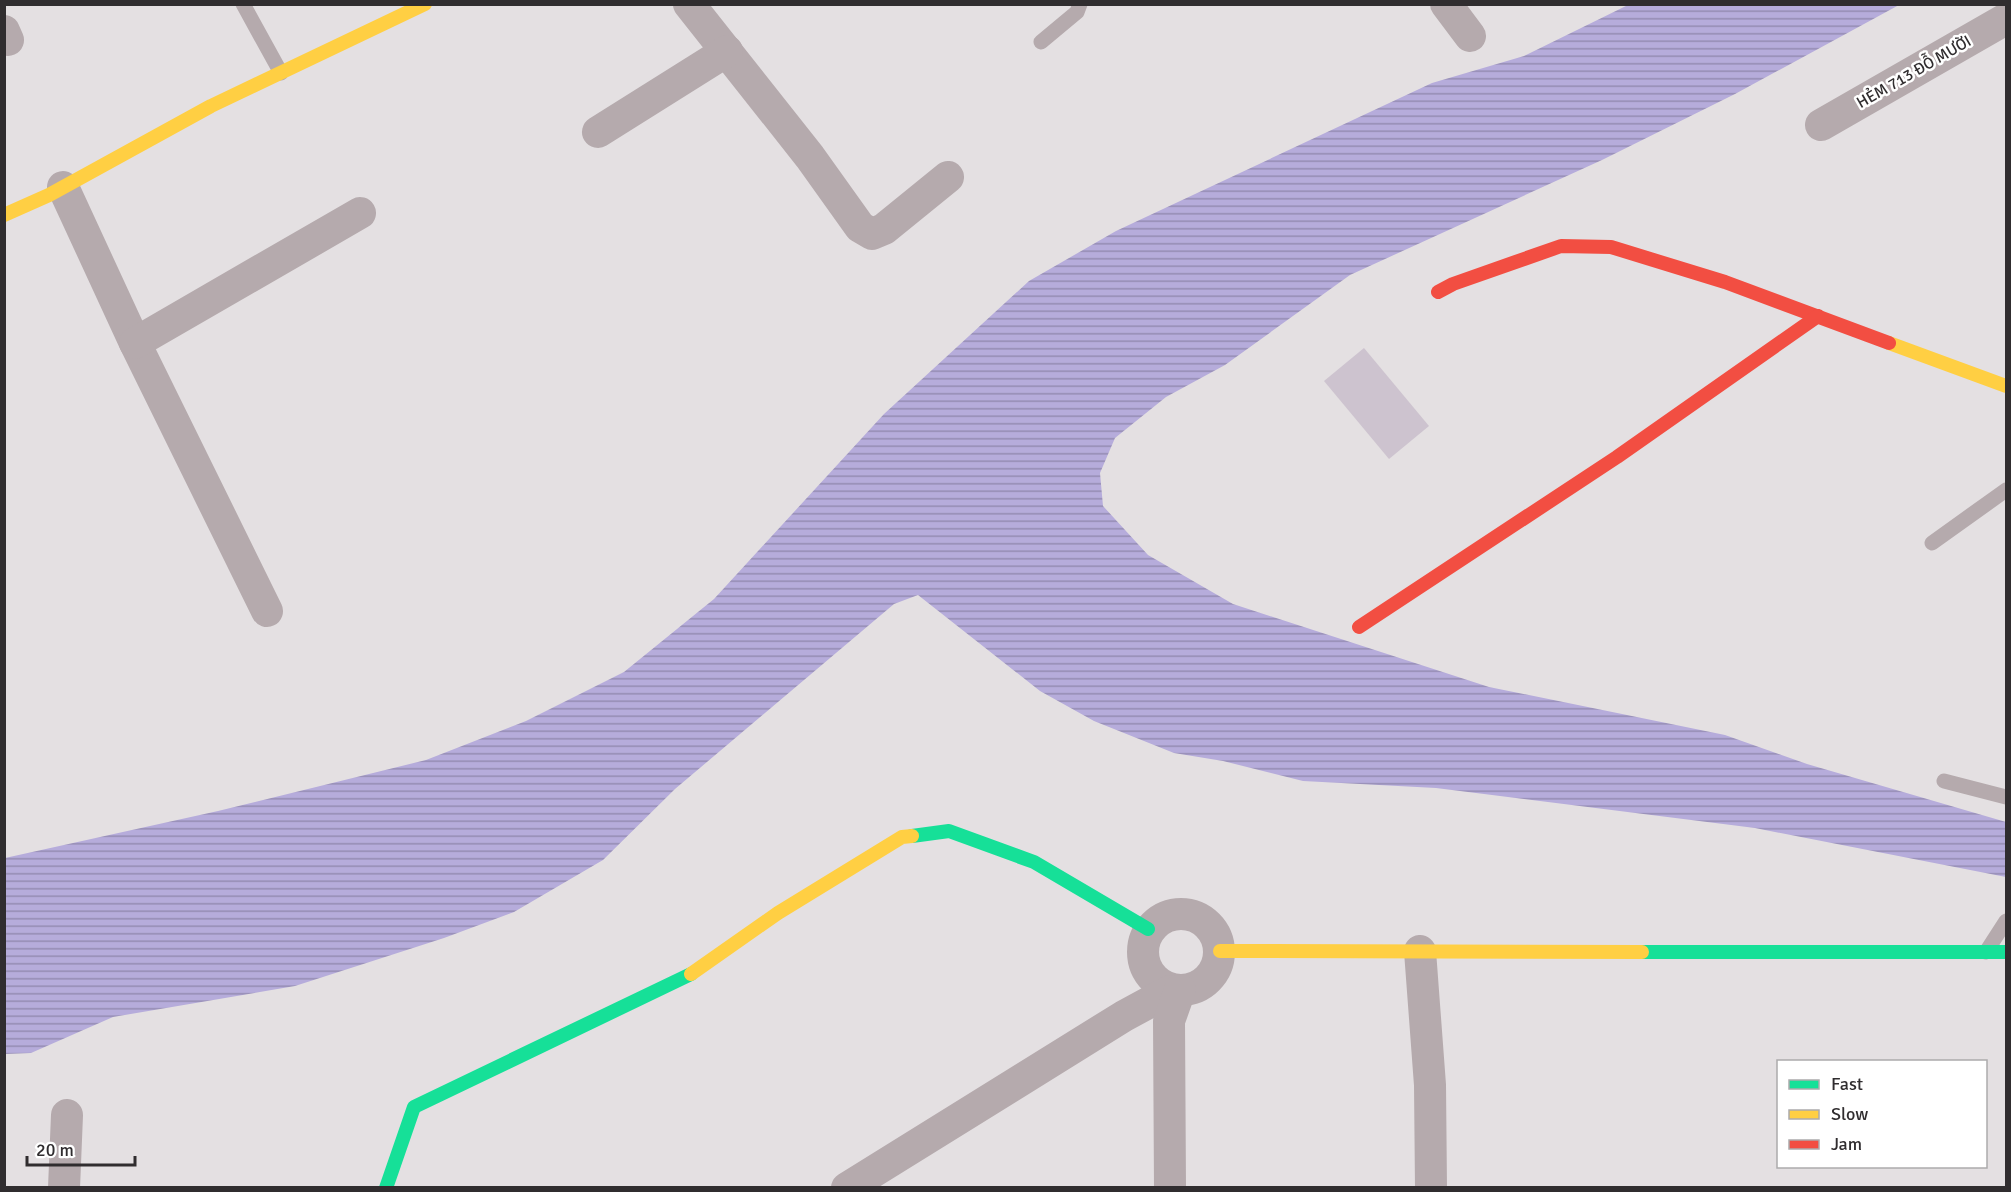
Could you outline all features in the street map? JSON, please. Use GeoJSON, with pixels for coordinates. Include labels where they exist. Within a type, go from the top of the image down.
{"type":"FeatureCollection","features":[{"type":"Feature","properties":{"kind":"street"},"geometry":{"type":"LineString","coordinates":[[4,215],[63,188],[211,106],[425,4]]}},
{"type":"Feature","properties":{"kind":"street"},"geometry":{"type":"LineString","coordinates":[[689,4],[810,157],[860,227],[872,234],[884,229],[948,177]]}},
{"type":"Feature","properties":{"kind":"street"},"geometry":{"type":"LineString","coordinates":[[1446,4],[1470,36]]}},
{"type":"Feature","properties":{"kind":"street","name":"HẺM 713 ĐỖ MƯỜI"},"geometry":{"type":"LineString","coordinates":[[1821,125],[2007,19]]}},
{"type":"Feature","properties":{"kind":"street"},"geometry":{"type":"LineString","coordinates":[[598,132],[727,51]]}},
{"type":"Feature","properties":{"kind":"street"},"geometry":{"type":"LineString","coordinates":[[63,188],[135,343],[267,611]]}},
{"type":"Feature","properties":{"kind":"street"},"geometry":{"type":"LineString","coordinates":[[135,343],[360,213]]}},
{"type":"Feature","properties":{"kind":"street"},"geometry":{"type":"LineString","coordinates":[[1438,292],[1453,284],[1561,246],[1611,247],[1725,282],[2007,386]]}},
{"type":"Feature","properties":{"kind":"street"},"geometry":{"type":"LineString","coordinates":[[1359,627],[1617,457],[1818,316]]}},
{"type":"Feature","properties":{"kind":"street"},"geometry":{"type":"LineString","coordinates":[[386,1188],[414,1107],[681,981],[778,913],[902,837],[950,831],[1034,862],[1148,929]]}},
{"type":"Feature","properties":{"kind":"street"},"geometry":{"type":"LineString","coordinates":[[847,1188],[1124,1016],[1175,990],[1194,990],[1214,975],[1220,951],[1212,928],[1192,914],[1168,914],[1148,929],[1142,953],[1149,976],[1175,990]]}},
{"type":"Feature","properties":{"kind":"street"},"geometry":{"type":"LineString","coordinates":[[1220,951],[2007,952]]}},
{"type":"Feature","properties":{"kind":"street"},"geometry":{"type":"LineString","coordinates":[[1420,951],[1430,1085],[1431,1188]]}},
{"type":"Feature","properties":{"kind":"street"},"geometry":{"type":"LineString","coordinates":[[1170,1188],[1169,1021],[1175,990]]}},
{"type":"Feature","properties":{"kind":"street"},"geometry":{"type":"LineString","coordinates":[[64,1188],[67,1115]]}},
{"type":"Feature","properties":{"kind":"lane"},"geometry":{"type":"LineString","coordinates":[[243,4],[281,73]]}},
{"type":"Feature","properties":{"kind":"lane"},"geometry":{"type":"LineString","coordinates":[[1041,42],[1077,12],[1080,4]]}},
{"type":"Feature","properties":{"kind":"lane"},"geometry":{"type":"LineString","coordinates":[[1932,543],[2007,490]]}},
{"type":"Feature","properties":{"kind":"lane"},"geometry":{"type":"LineString","coordinates":[[1944,781],[2007,797]]}},
{"type":"Feature","properties":{"kind":"lane"},"geometry":{"type":"LineString","coordinates":[[1986,952],[2007,921]]}},
{"type":"Feature","properties":{"kind":"shaded area"},"geometry":{"type":"Polygon","coordinates":[[[1630,4],[1899,5],[1735,94],[1602,160],[1350,275],[1225,365],[1166,397],[1115,438],[1100,473],[1103,506],[1148,555],[1233,604],[1489,687],[1725,735],[1807,764],[2006,822],[2006,877],[1755,828],[1436,788],[1303,781],[1223,761],[1174,753],[1094,721],[1040,691],[918,595],[894,604],[675,789],[603,860],[514,912],[444,938],[295,986],[113,1017],[31,1053],[5,1054],[5,858],[218,811],[426,760],[526,721],[624,672],[714,599],[884,414],[1029,281],[1116,231],[1432,83],[1524,56],[1630,4]]]}},
{"type":"Feature","properties":{"kind":"building"},"geometry":{"type":"Polygon","coordinates":[[[1364,348],[1429,426],[1389,459],[1324,381],[1364,348]]]}},
{"type":"Feature","properties":{"kind":"traffic: fast"},"geometry":{"type":"LineString","coordinates":[[912,836],[949,831],[1034,862],[1148,929]]}},
{"type":"Feature","properties":{"kind":"traffic: fast"},"geometry":{"type":"LineString","coordinates":[[1642,952],[2006,952]]}},
{"type":"Feature","properties":{"kind":"traffic: fast"},"geometry":{"type":"LineString","coordinates":[[386,1188],[414,1107],[691,974]]}},
{"type":"Feature","properties":{"kind":"traffic: slow"},"geometry":{"type":"LineString","coordinates":[[4,215],[49,195],[211,106],[425,4]]}},
{"type":"Feature","properties":{"kind":"traffic: slow"},"geometry":{"type":"LineString","coordinates":[[1889,343],[2006,386]]}},
{"type":"Feature","properties":{"kind":"traffic: slow"},"geometry":{"type":"LineString","coordinates":[[691,974],[778,913],[902,837],[912,836]]}},
{"type":"Feature","properties":{"kind":"traffic: slow"},"geometry":{"type":"LineString","coordinates":[[1220,951],[1642,952]]}},
{"type":"Feature","properties":{"kind":"traffic: jam"},"geometry":{"type":"LineString","coordinates":[[1438,292],[1453,284],[1561,246],[1611,247],[1725,282],[1889,343]]}},
{"type":"Feature","properties":{"kind":"traffic: jam"},"geometry":{"type":"LineString","coordinates":[[1359,627],[1617,457],[1818,316]]}}]}
